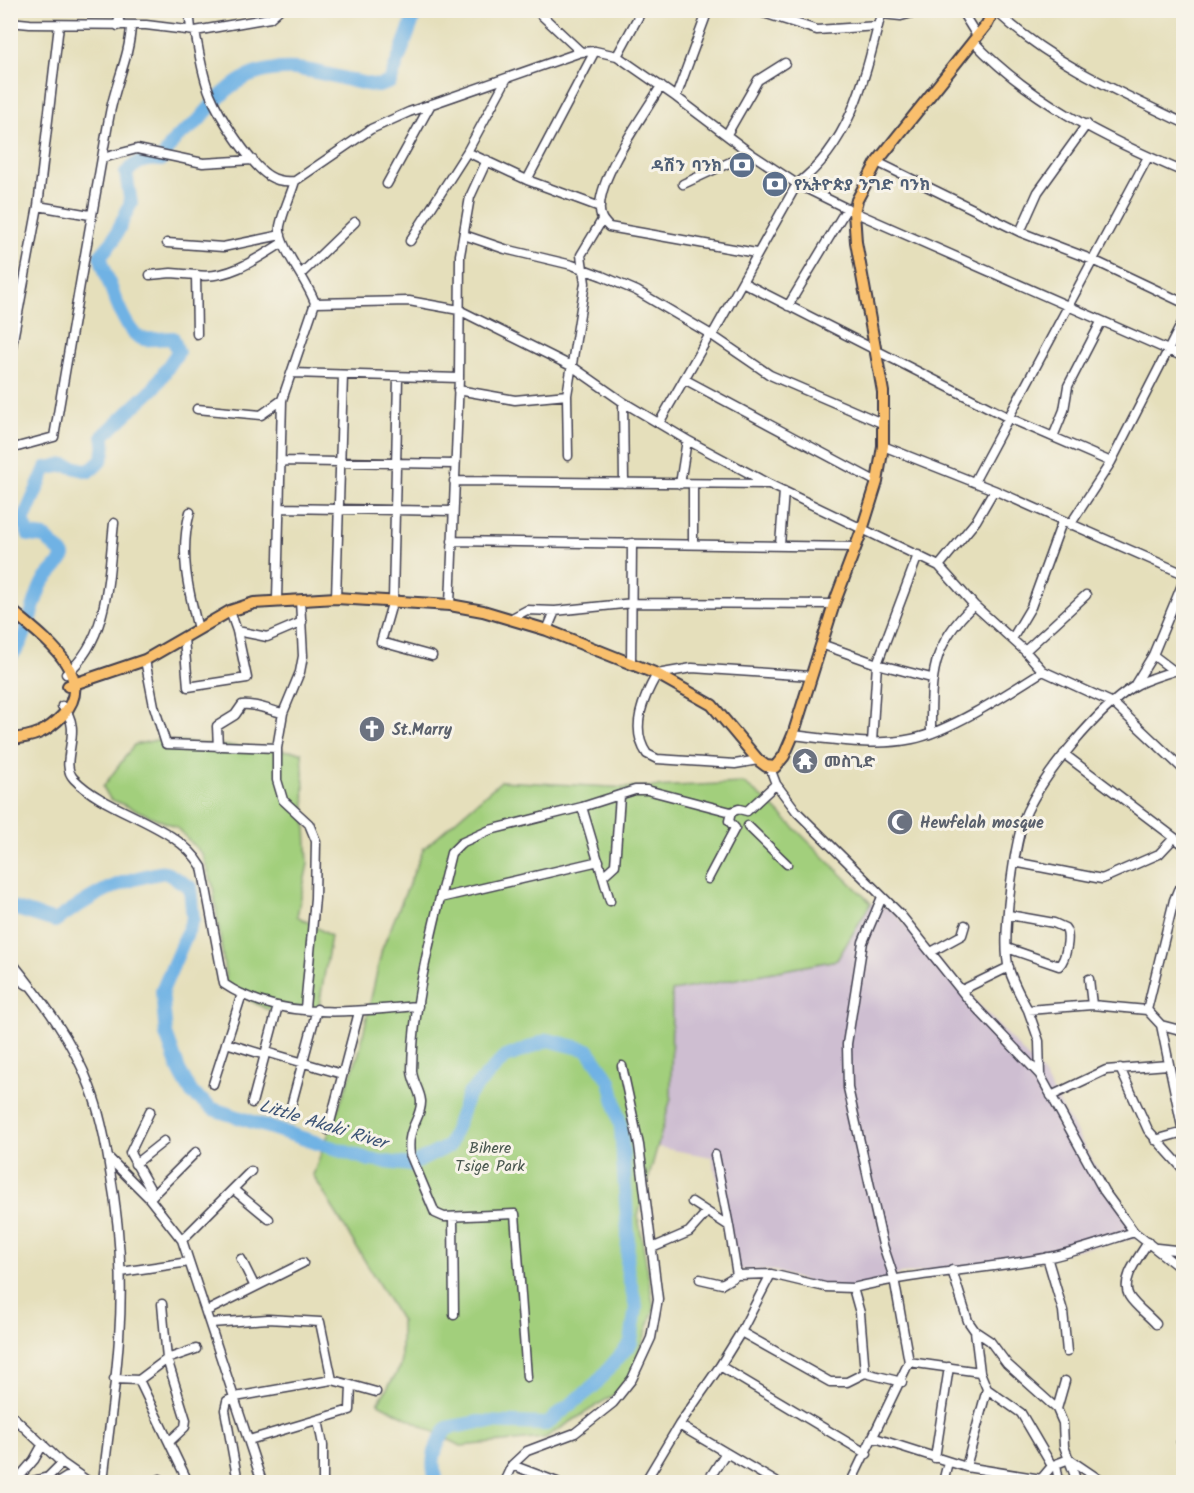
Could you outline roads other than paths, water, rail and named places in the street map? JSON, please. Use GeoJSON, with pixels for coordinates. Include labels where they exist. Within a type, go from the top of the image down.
{"type":"FeatureCollection","features":[{"type":"Feature","properties":{"kind":"main road"},"geometry":{"type":"LineString","coordinates":[[71,685],[145,660],[230,611],[254,603],[336,598],[450,605],[510,618],[547,630],[657,674],[712,705],[758,760],[770,768],[779,764],[793,735],[834,604],[862,530],[877,482],[883,446],[884,424],[877,352],[851,210],[877,162],[994,11]]}},
{"type":"Feature","properties":{"kind":"main road"},"geometry":{"type":"LineString","coordinates":[[10,739],[40,734],[65,708],[71,685],[68,672],[38,638],[11,613]]}},
{"type":"Feature","properties":{"kind":"main road"},"geometry":{"type":"LineString","coordinates":[[10,735],[37,729],[65,708]]}},
{"type":"Feature","properties":{"kind":"street"},"geometry":{"type":"LineString","coordinates":[[118,26],[120,10]]}},
{"type":"Feature","properties":{"kind":"street"},"geometry":{"type":"LineString","coordinates":[[189,10],[209,93],[253,160],[270,177],[284,182],[295,181],[371,129],[431,104],[581,52],[595,51],[617,56],[750,153],[797,184],[1101,322],[1184,357]]}},
{"type":"Feature","properties":{"kind":"street"},"geometry":{"type":"LineString","coordinates":[[10,22],[131,25],[193,30],[270,18],[279,10]]}},
{"type":"Feature","properties":{"kind":"street"},"geometry":{"type":"LineString","coordinates":[[536,10],[581,52]]}},
{"type":"Feature","properties":{"kind":"street"},"geometry":{"type":"LineString","coordinates":[[617,56],[642,10]]}},
{"type":"Feature","properties":{"kind":"street"},"geometry":{"type":"LineString","coordinates":[[676,97],[708,10]]}},
{"type":"Feature","properties":{"kind":"street"},"geometry":{"type":"LineString","coordinates":[[754,10],[817,30],[878,26]]}},
{"type":"Feature","properties":{"kind":"street"},"geometry":{"type":"LineString","coordinates":[[659,423],[710,334],[714,332],[756,253],[797,184],[808,176],[843,131],[867,72],[882,12],[901,16],[924,10]]}},
{"type":"Feature","properties":{"kind":"street"},"geometry":{"type":"LineString","coordinates":[[961,10],[975,38],[996,66],[1038,98],[1149,157],[1184,172]]}},
{"type":"Feature","properties":{"kind":"street"},"geometry":{"type":"LineString","coordinates":[[994,11],[1057,58],[1094,80],[1184,123]]}},
{"type":"Feature","properties":{"kind":"street"},"geometry":{"type":"LineString","coordinates":[[10,356],[38,206],[59,25]]}},
{"type":"Feature","properties":{"kind":"street"},"geometry":{"type":"LineString","coordinates":[[10,449],[54,437],[90,215],[112,98],[126,57],[131,25]]}},
{"type":"Feature","properties":{"kind":"street"},"geometry":{"type":"LineString","coordinates":[[527,180],[595,51]]}},
{"type":"Feature","properties":{"kind":"street"},"geometry":{"type":"LineString","coordinates":[[727,134],[758,80],[784,63]]}},
{"type":"Feature","properties":{"kind":"street"},"geometry":{"type":"LineString","coordinates":[[410,241],[467,152],[507,78]]}},
{"type":"Feature","properties":{"kind":"street"},"geometry":{"type":"LineString","coordinates":[[661,86],[609,173],[600,207],[602,220],[609,226],[756,253]]}},
{"type":"Feature","properties":{"kind":"street"},"geometry":{"type":"LineString","coordinates":[[387,184],[431,104]]}},
{"type":"Feature","properties":{"kind":"street"},"geometry":{"type":"LineString","coordinates":[[1020,232],[1038,192],[1087,124]]}},
{"type":"Feature","properties":{"kind":"street"},"geometry":{"type":"LineString","coordinates":[[102,158],[137,149],[160,152],[171,157],[203,163],[253,160]]}},
{"type":"Feature","properties":{"kind":"street"},"geometry":{"type":"LineString","coordinates":[[467,152],[527,180],[600,207]]}},
{"type":"Feature","properties":{"kind":"street"},"geometry":{"type":"LineString","coordinates":[[683,184],[750,153]]}},
{"type":"Feature","properties":{"kind":"street"},"geometry":{"type":"LineString","coordinates":[[974,482],[1149,157]]}},
{"type":"Feature","properties":{"kind":"street"},"geometry":{"type":"LineString","coordinates":[[450,605],[459,378],[460,255],[470,197],[487,160]]}},
{"type":"Feature","properties":{"kind":"street"},"geometry":{"type":"LineString","coordinates":[[877,162],[1020,232],[1093,260],[1184,303]]}},
{"type":"Feature","properties":{"kind":"street"},"geometry":{"type":"LineString","coordinates":[[277,600],[282,400],[315,303],[302,273],[281,239],[280,228],[295,181]]}},
{"type":"Feature","properties":{"kind":"street"},"geometry":{"type":"LineString","coordinates":[[38,206],[90,215]]}},
{"type":"Feature","properties":{"kind":"street"},"geometry":{"type":"LineString","coordinates":[[788,306],[851,210]]}},
{"type":"Feature","properties":{"kind":"street"},"geometry":{"type":"LineString","coordinates":[[568,456],[567,395],[585,283],[580,262],[585,245],[602,220]]}},
{"type":"Feature","properties":{"kind":"street"},"geometry":{"type":"LineString","coordinates":[[302,273],[355,222]]}},
{"type":"Feature","properties":{"kind":"street"},"geometry":{"type":"LineString","coordinates":[[464,235],[505,249],[572,265],[637,291],[710,334],[770,375],[884,424]]}},
{"type":"Feature","properties":{"kind":"street"},"geometry":{"type":"LineString","coordinates":[[167,243],[223,247],[281,239]]}},
{"type":"Feature","properties":{"kind":"street"},"geometry":{"type":"LineString","coordinates":[[150,275],[171,273],[216,275],[252,263],[281,239]]}},
{"type":"Feature","properties":{"kind":"street"},"geometry":{"type":"LineString","coordinates":[[196,275],[197,334]]}},
{"type":"Feature","properties":{"kind":"street"},"geometry":{"type":"LineString","coordinates":[[742,282],[1009,418],[1111,462]]}},
{"type":"Feature","properties":{"kind":"street"},"geometry":{"type":"LineString","coordinates":[[315,303],[409,301],[459,310],[573,367],[623,402],[687,440],[769,484],[939,566],[974,605],[1025,651],[1043,671],[1113,703],[1184,770]]}},
{"type":"Feature","properties":{"kind":"street"},"geometry":{"type":"LineString","coordinates":[[1012,639],[1031,607],[1066,524],[1111,462],[1184,319]]}},
{"type":"Feature","properties":{"kind":"street"},"geometry":{"type":"LineString","coordinates":[[1053,437],[1064,410],[1068,386],[1101,322]]}},
{"type":"Feature","properties":{"kind":"street"},"geometry":{"type":"LineString","coordinates":[[292,373],[459,378]]}},
{"type":"Feature","properties":{"kind":"street"},"geometry":{"type":"LineString","coordinates":[[336,598],[342,375]]}},
{"type":"Feature","properties":{"kind":"street"},"geometry":{"type":"LineString","coordinates":[[398,377],[393,600],[381,642],[432,656]]}},
{"type":"Feature","properties":{"kind":"street"},"geometry":{"type":"LineString","coordinates":[[684,379],[877,482]]}},
{"type":"Feature","properties":{"kind":"street"},"geometry":{"type":"LineString","coordinates":[[458,390],[515,400],[567,395]]}},
{"type":"Feature","properties":{"kind":"street"},"geometry":{"type":"LineString","coordinates":[[197,409],[261,415],[282,400]]}},
{"type":"Feature","properties":{"kind":"street"},"geometry":{"type":"LineString","coordinates":[[623,402],[624,483]]}},
{"type":"Feature","properties":{"kind":"street"},"geometry":{"type":"LineString","coordinates":[[680,484],[687,440]]}},
{"type":"Feature","properties":{"kind":"street"},"geometry":{"type":"LineString","coordinates":[[883,446],[994,490],[1066,524],[1184,574]]}},
{"type":"Feature","properties":{"kind":"street"},"geometry":{"type":"LineString","coordinates":[[280,461],[454,464]]}},
{"type":"Feature","properties":{"kind":"street"},"geometry":{"type":"LineString","coordinates":[[454,481],[769,484]]}},
{"type":"Feature","properties":{"kind":"street"},"geometry":{"type":"LineString","coordinates":[[693,485],[693,544]]}},
{"type":"Feature","properties":{"kind":"street"},"geometry":{"type":"LineString","coordinates":[[939,566],[976,521],[994,490]]}},
{"type":"Feature","properties":{"kind":"street"},"geometry":{"type":"LineString","coordinates":[[780,545],[784,491]]}},
{"type":"Feature","properties":{"kind":"street"},"geometry":{"type":"LineString","coordinates":[[280,508],[453,511]]}},
{"type":"Feature","properties":{"kind":"street"},"geometry":{"type":"LineString","coordinates":[[190,512],[184,531],[184,568],[198,629]]}},
{"type":"Feature","properties":{"kind":"street"},"geometry":{"type":"LineString","coordinates":[[68,672],[84,654],[101,623],[114,523]]}},
{"type":"Feature","properties":{"kind":"street"},"geometry":{"type":"LineString","coordinates":[[452,541],[856,547]]}},
{"type":"Feature","properties":{"kind":"street"},"geometry":{"type":"LineString","coordinates":[[631,663],[632,543]]}},
{"type":"Feature","properties":{"kind":"street"},"geometry":{"type":"LineString","coordinates":[[872,742],[877,663],[918,555]]}},
{"type":"Feature","properties":{"kind":"street"},"geometry":{"type":"LineString","coordinates":[[1134,686],[1153,655],[1184,580]]}},
{"type":"Feature","properties":{"kind":"street"},"geometry":{"type":"LineString","coordinates":[[1025,651],[1086,595]]}},
{"type":"Feature","properties":{"kind":"street"},"geometry":{"type":"LineString","coordinates":[[300,600],[303,656],[300,672],[283,713],[278,748],[279,791],[283,800],[309,824],[316,842],[315,898],[305,1008]]}},
{"type":"Feature","properties":{"kind":"street"},"geometry":{"type":"LineString","coordinates":[[510,618],[527,610],[555,611],[633,603],[834,604]]}},
{"type":"Feature","properties":{"kind":"street"},"geometry":{"type":"LineString","coordinates":[[931,733],[931,678],[949,631],[974,605]]}},
{"type":"Feature","properties":{"kind":"street"},"geometry":{"type":"LineString","coordinates":[[184,638],[187,685],[214,685],[248,677],[230,611]]}},
{"type":"Feature","properties":{"kind":"street"},"geometry":{"type":"LineString","coordinates":[[547,630],[555,611]]}},
{"type":"Feature","properties":{"kind":"street"},"geometry":{"type":"LineString","coordinates":[[237,631],[267,637],[302,622]]}},
{"type":"Feature","properties":{"kind":"street"},"geometry":{"type":"LineString","coordinates":[[821,644],[931,678]]}},
{"type":"Feature","properties":{"kind":"street"},"geometry":{"type":"LineString","coordinates":[[1153,655],[1174,671]]}},
{"type":"Feature","properties":{"kind":"street"},"geometry":{"type":"LineString","coordinates":[[145,660],[154,706],[166,744],[278,748]]}},
{"type":"Feature","properties":{"kind":"street"},"geometry":{"type":"LineString","coordinates":[[1040,1075],[1039,1041],[1009,967],[1007,948],[1014,862],[1028,811],[1064,754],[1113,703],[1134,686],[1184,667]]}},
{"type":"Feature","properties":{"kind":"street"},"geometry":{"type":"LineString","coordinates":[[758,760],[735,764],[657,759],[647,754],[641,742],[639,723],[642,703],[657,674],[692,668],[811,676]]}},
{"type":"Feature","properties":{"kind":"street"},"geometry":{"type":"LineString","coordinates":[[793,735],[872,742],[914,739],[1002,698],[1043,671]]}},
{"type":"Feature","properties":{"kind":"street"},"geometry":{"type":"LineString","coordinates":[[218,747],[217,726],[236,715],[242,705],[251,704],[261,709],[283,713]]}},
{"type":"Feature","properties":{"kind":"street"},"geometry":{"type":"LineString","coordinates":[[65,708],[74,726],[69,764],[73,778],[90,792],[164,832],[199,862],[209,900],[222,980],[260,1003],[278,1006],[359,1012],[418,1006]]}},
{"type":"Feature","properties":{"kind":"street"},"geometry":{"type":"LineString","coordinates":[[1064,754],[1184,845]]}},
{"type":"Feature","properties":{"kind":"street"},"geometry":{"type":"LineString","coordinates":[[770,768],[776,784],[797,812],[900,914],[962,990],[1040,1075],[1104,1191],[1134,1232],[1184,1271]]}},
{"type":"Feature","properties":{"kind":"street"},"geometry":{"type":"LineString","coordinates":[[747,811],[776,784]]}},
{"type":"Feature","properties":{"kind":"street"},"geometry":{"type":"LineString","coordinates":[[527,1377],[515,1214],[453,1217],[435,1213],[410,1154],[410,1129],[420,1108],[412,1070],[418,1006],[451,853],[460,843],[490,830],[582,807],[635,790],[647,790],[731,812],[739,809],[747,811]]}},
{"type":"Feature","properties":{"kind":"street"},"geometry":{"type":"LineString","coordinates":[[604,875],[615,865],[620,796]]}},
{"type":"Feature","properties":{"kind":"street"},"geometry":{"type":"LineString","coordinates":[[582,807],[610,901]]}},
{"type":"Feature","properties":{"kind":"street"},"geometry":{"type":"LineString","coordinates":[[747,811],[748,826],[787,864]]}},
{"type":"Feature","properties":{"kind":"street"},"geometry":{"type":"LineString","coordinates":[[731,812],[729,821],[735,828]]}},
{"type":"Feature","properties":{"kind":"street"},"geometry":{"type":"LineString","coordinates":[[735,828],[748,826]]}},
{"type":"Feature","properties":{"kind":"street"},"geometry":{"type":"LineString","coordinates":[[708,879],[735,828]]}},
{"type":"Feature","properties":{"kind":"street"},"geometry":{"type":"LineString","coordinates":[[1014,862],[1102,879],[1159,854],[1174,838]]}},
{"type":"Feature","properties":{"kind":"street"},"geometry":{"type":"LineString","coordinates":[[440,898],[599,861]]}},
{"type":"Feature","properties":{"kind":"street"},"geometry":{"type":"LineString","coordinates":[[1147,1010],[1174,900],[1178,890],[1184,887]]}},
{"type":"Feature","properties":{"kind":"street"},"geometry":{"type":"LineString","coordinates":[[851,1482],[875,1438],[909,1362],[894,1278],[871,1192],[848,1088],[847,1044],[863,942],[882,897]]}},
{"type":"Feature","properties":{"kind":"street"},"geometry":{"type":"LineString","coordinates":[[1007,948],[1059,966],[1063,962],[1068,935],[1065,928],[1054,923],[1009,915]]}},
{"type":"Feature","properties":{"kind":"street"},"geometry":{"type":"LineString","coordinates":[[931,952],[962,935],[965,925]]}},
{"type":"Feature","properties":{"kind":"street"},"geometry":{"type":"LineString","coordinates":[[10,960],[33,988],[87,1079],[108,1158],[117,1208],[121,1272],[119,1341],[103,1482]]}},
{"type":"Feature","properties":{"kind":"street"},"geometry":{"type":"LineString","coordinates":[[962,990],[1009,967]]}},
{"type":"Feature","properties":{"kind":"street"},"geometry":{"type":"LineString","coordinates":[[10,974],[33,988]]}},
{"type":"Feature","properties":{"kind":"street"},"geometry":{"type":"LineString","coordinates":[[1089,979],[1092,1005]]}},
{"type":"Feature","properties":{"kind":"street"},"geometry":{"type":"LineString","coordinates":[[213,1084],[242,994]]}},
{"type":"Feature","properties":{"kind":"street"},"geometry":{"type":"LineString","coordinates":[[1028,1010],[1092,1005],[1147,1010],[1161,1025],[1184,1031]]}},
{"type":"Feature","properties":{"kind":"street"},"geometry":{"type":"LineString","coordinates":[[252,1103],[278,1006]]}},
{"type":"Feature","properties":{"kind":"street"},"geometry":{"type":"LineString","coordinates":[[290,1110],[317,1009]]}},
{"type":"Feature","properties":{"kind":"street"},"geometry":{"type":"LineString","coordinates":[[328,1130],[359,1012]]}},
{"type":"Feature","properties":{"kind":"street"},"geometry":{"type":"LineString","coordinates":[[1155,1140],[1183,1132],[1161,1025]]}},
{"type":"Feature","properties":{"kind":"street"},"geometry":{"type":"LineString","coordinates":[[226,1043],[342,1074]]}},
{"type":"Feature","properties":{"kind":"street"},"geometry":{"type":"LineString","coordinates":[[1051,1096],[1106,1070],[1168,1065]]}},
{"type":"Feature","properties":{"kind":"street"},"geometry":{"type":"LineString","coordinates":[[504,1482],[512,1465],[527,1451],[560,1440],[589,1424],[614,1403],[632,1378],[651,1338],[658,1307],[652,1248],[639,1145],[622,1066]]}},
{"type":"Feature","properties":{"kind":"street"},"geometry":{"type":"LineString","coordinates":[[1120,1068],[1155,1140],[1184,1170]]}},
{"type":"Feature","properties":{"kind":"street"},"geometry":{"type":"LineString","coordinates":[[150,1111],[131,1148],[131,1158],[151,1196],[182,1240],[262,1482]]}},
{"type":"Feature","properties":{"kind":"street"},"geometry":{"type":"LineString","coordinates":[[135,1164],[164,1141]]}},
{"type":"Feature","properties":{"kind":"street"},"geometry":{"type":"LineString","coordinates":[[151,1196],[196,1152]]}},
{"type":"Feature","properties":{"kind":"street"},"geometry":{"type":"LineString","coordinates":[[715,1155],[737,1275]]}},
{"type":"Feature","properties":{"kind":"street"},"geometry":{"type":"LineString","coordinates":[[108,1158],[151,1196]]}},
{"type":"Feature","properties":{"kind":"street"},"geometry":{"type":"LineString","coordinates":[[182,1240],[251,1171]]}},
{"type":"Feature","properties":{"kind":"street"},"geometry":{"type":"LineString","coordinates":[[234,1190],[269,1219]]}},
{"type":"Feature","properties":{"kind":"street"},"geometry":{"type":"LineString","coordinates":[[692,1202],[729,1226]]}},
{"type":"Feature","properties":{"kind":"street"},"geometry":{"type":"LineString","coordinates":[[652,1248],[689,1232],[706,1213]]}},
{"type":"Feature","properties":{"kind":"street"},"geometry":{"type":"LineString","coordinates":[[453,1217],[454,1315]]}},
{"type":"Feature","properties":{"kind":"street"},"geometry":{"type":"LineString","coordinates":[[700,1279],[722,1284],[737,1275],[771,1274],[825,1287],[853,1288],[894,1278],[1047,1257],[1081,1250],[1134,1232]]}},
{"type":"Feature","properties":{"kind":"street"},"geometry":{"type":"LineString","coordinates":[[1148,1242],[1131,1271],[1127,1288],[1133,1300],[1156,1324]]}},
{"type":"Feature","properties":{"kind":"street"},"geometry":{"type":"LineString","coordinates":[[1157,1248],[1184,1251]]}},
{"type":"Feature","properties":{"kind":"street"},"geometry":{"type":"LineString","coordinates":[[1047,1257],[1063,1311],[1067,1352]]}},
{"type":"Feature","properties":{"kind":"street"},"geometry":{"type":"LineString","coordinates":[[241,1259],[255,1287]]}},
{"type":"Feature","properties":{"kind":"street"},"geometry":{"type":"LineString","coordinates":[[121,1272],[189,1262]]}},
{"type":"Feature","properties":{"kind":"street"},"geometry":{"type":"LineString","coordinates":[[207,1311],[303,1263]]}},
{"type":"Feature","properties":{"kind":"street"},"geometry":{"type":"LineString","coordinates":[[952,1270],[968,1321],[975,1331],[990,1341],[1007,1364],[1057,1409],[1063,1423],[1062,1440],[1077,1482]]}},
{"type":"Feature","properties":{"kind":"street"},"geometry":{"type":"LineString","coordinates":[[645,1482],[679,1425],[741,1332],[771,1274]]}},
{"type":"Feature","properties":{"kind":"street"},"geometry":{"type":"LineString","coordinates":[[853,1288],[860,1313],[865,1372]]}},
{"type":"Feature","properties":{"kind":"street"},"geometry":{"type":"LineString","coordinates":[[162,1304],[167,1359],[186,1420],[185,1427],[169,1442]]}},
{"type":"Feature","properties":{"kind":"street"},"geometry":{"type":"LineString","coordinates":[[211,1323],[268,1319],[320,1322],[332,1380]]}},
{"type":"Feature","properties":{"kind":"street"},"geometry":{"type":"LineString","coordinates":[[975,1331],[980,1372],[987,1389],[1021,1413],[1054,1465],[1059,1482]]}},
{"type":"Feature","properties":{"kind":"street"},"geometry":{"type":"LineString","coordinates":[[741,1332],[830,1382],[847,1382],[865,1372],[902,1382]]}},
{"type":"Feature","properties":{"kind":"street"},"geometry":{"type":"LineString","coordinates":[[114,1378],[140,1380],[167,1359],[196,1349]]}},
{"type":"Feature","properties":{"kind":"street"},"geometry":{"type":"LineString","coordinates":[[909,1362],[980,1372]]}},
{"type":"Feature","properties":{"kind":"street"},"geometry":{"type":"LineString","coordinates":[[720,1366],[867,1454]]}},
{"type":"Feature","properties":{"kind":"street"},"geometry":{"type":"LineString","coordinates":[[934,1458],[949,1367]]}},
{"type":"Feature","properties":{"kind":"street"},"geometry":{"type":"LineString","coordinates":[[140,1380],[188,1482]]}},
{"type":"Feature","properties":{"kind":"street"},"geometry":{"type":"LineString","coordinates":[[238,1482],[225,1410],[227,1401],[235,1397],[332,1380],[376,1392]]}},
{"type":"Feature","properties":{"kind":"street"},"geometry":{"type":"LineString","coordinates":[[1057,1409],[1065,1381]]}},
{"type":"Feature","properties":{"kind":"street"},"geometry":{"type":"LineString","coordinates":[[249,1440],[351,1409],[351,1385]]}},
{"type":"Feature","properties":{"kind":"street"},"geometry":{"type":"LineString","coordinates":[[966,1467],[987,1389]]}},
{"type":"Feature","properties":{"kind":"street"},"geometry":{"type":"LineString","coordinates":[[10,1414],[62,1463],[89,1482]]}},
{"type":"Feature","properties":{"kind":"street"},"geometry":{"type":"LineString","coordinates":[[318,1419],[323,1445],[323,1482]]}},
{"type":"Feature","properties":{"kind":"street"},"geometry":{"type":"LineString","coordinates":[[679,1425],[776,1482]]}},
{"type":"Feature","properties":{"kind":"street"},"geometry":{"type":"LineString","coordinates":[[875,1438],[966,1467],[1041,1480],[1054,1465],[1069,1459]]}},
{"type":"Feature","properties":{"kind":"street"},"geometry":{"type":"LineString","coordinates":[[15,1482],[30,1465],[43,1444]]}},
{"type":"Feature","properties":{"kind":"street"},"geometry":{"type":"LineString","coordinates":[[707,1482],[725,1454]]}},
{"type":"Feature","properties":{"kind":"street"},"geometry":{"type":"LineString","coordinates":[[1069,1459],[1102,1482]]}},
{"type":"Feature","properties":{"kind":"street"},"geometry":{"type":"LineString","coordinates":[[943,1482],[948,1462]]}},
{"type":"Feature","properties":{"kind":"street"},"geometry":{"type":"LineString","coordinates":[[29,1482],[48,1478],[62,1463]]}},
{"type":"Feature","properties":{"kind":"street"},"geometry":{"type":"LineString","coordinates":[[512,1465],[557,1482]]}},
{"type":"Feature","properties":{"kind":"street"},"geometry":{"type":"LineString","coordinates":[[59,1482],[67,1478],[81,1477]]}},
{"type":"Feature","properties":{"kind":"waterway"},"geometry":{"type":"LineString","coordinates":[[10,656],[21,642],[43,582],[64,556],[45,537],[29,535],[23,521],[46,468],[65,465],[89,471],[94,468],[103,456],[103,436],[154,388],[178,352],[173,338],[144,339],[136,335],[129,327],[117,303],[100,256],[113,241],[131,203],[126,173],[141,162],[161,160],[174,141],[196,123],[220,97],[251,75],[264,71],[296,69],[378,86],[390,82],[414,17],[412,10]]}},
{"type":"Feature","properties":{"kind":"waterway","name":"Little Akaki River"},"geometry":{"type":"LineString","coordinates":[[10,907],[55,921],[107,889],[148,875],[165,872],[190,887],[193,919],[162,991],[166,1034],[179,1070],[192,1093],[213,1109],[370,1160],[411,1165],[449,1146],[468,1095],[504,1058],[548,1040],[588,1050],[610,1081],[621,1128],[628,1234],[627,1268],[636,1307],[631,1343],[593,1387],[546,1424],[479,1422],[447,1428],[434,1454],[437,1482]]}},
{"type":"Feature","properties":{"kind":"place","name":"ዳሽን ባንክ"},"geometry":{"type":"Point","coordinates":[742,165]}},
{"type":"Feature","properties":{"kind":"place","name":"የኢትዮጵያ ንግድ ባንክ"},"geometry":{"type":"Point","coordinates":[775,184]}},
{"type":"Feature","properties":{"kind":"place","name":"St.Marry"},"geometry":{"type":"Point","coordinates":[372,729]}},
{"type":"Feature","properties":{"kind":"place","name":"መስጊድ"},"geometry":{"type":"Point","coordinates":[805,761]}},
{"type":"Feature","properties":{"kind":"place","name":"Hewfelah mosque"},"geometry":{"type":"Point","coordinates":[900,822]}},
{"type":"Feature","properties":{"kind":"park label","name":"Bihere Tsige Park"},"geometry":{"type":"Point","coordinates":[490,1156]}}]}
